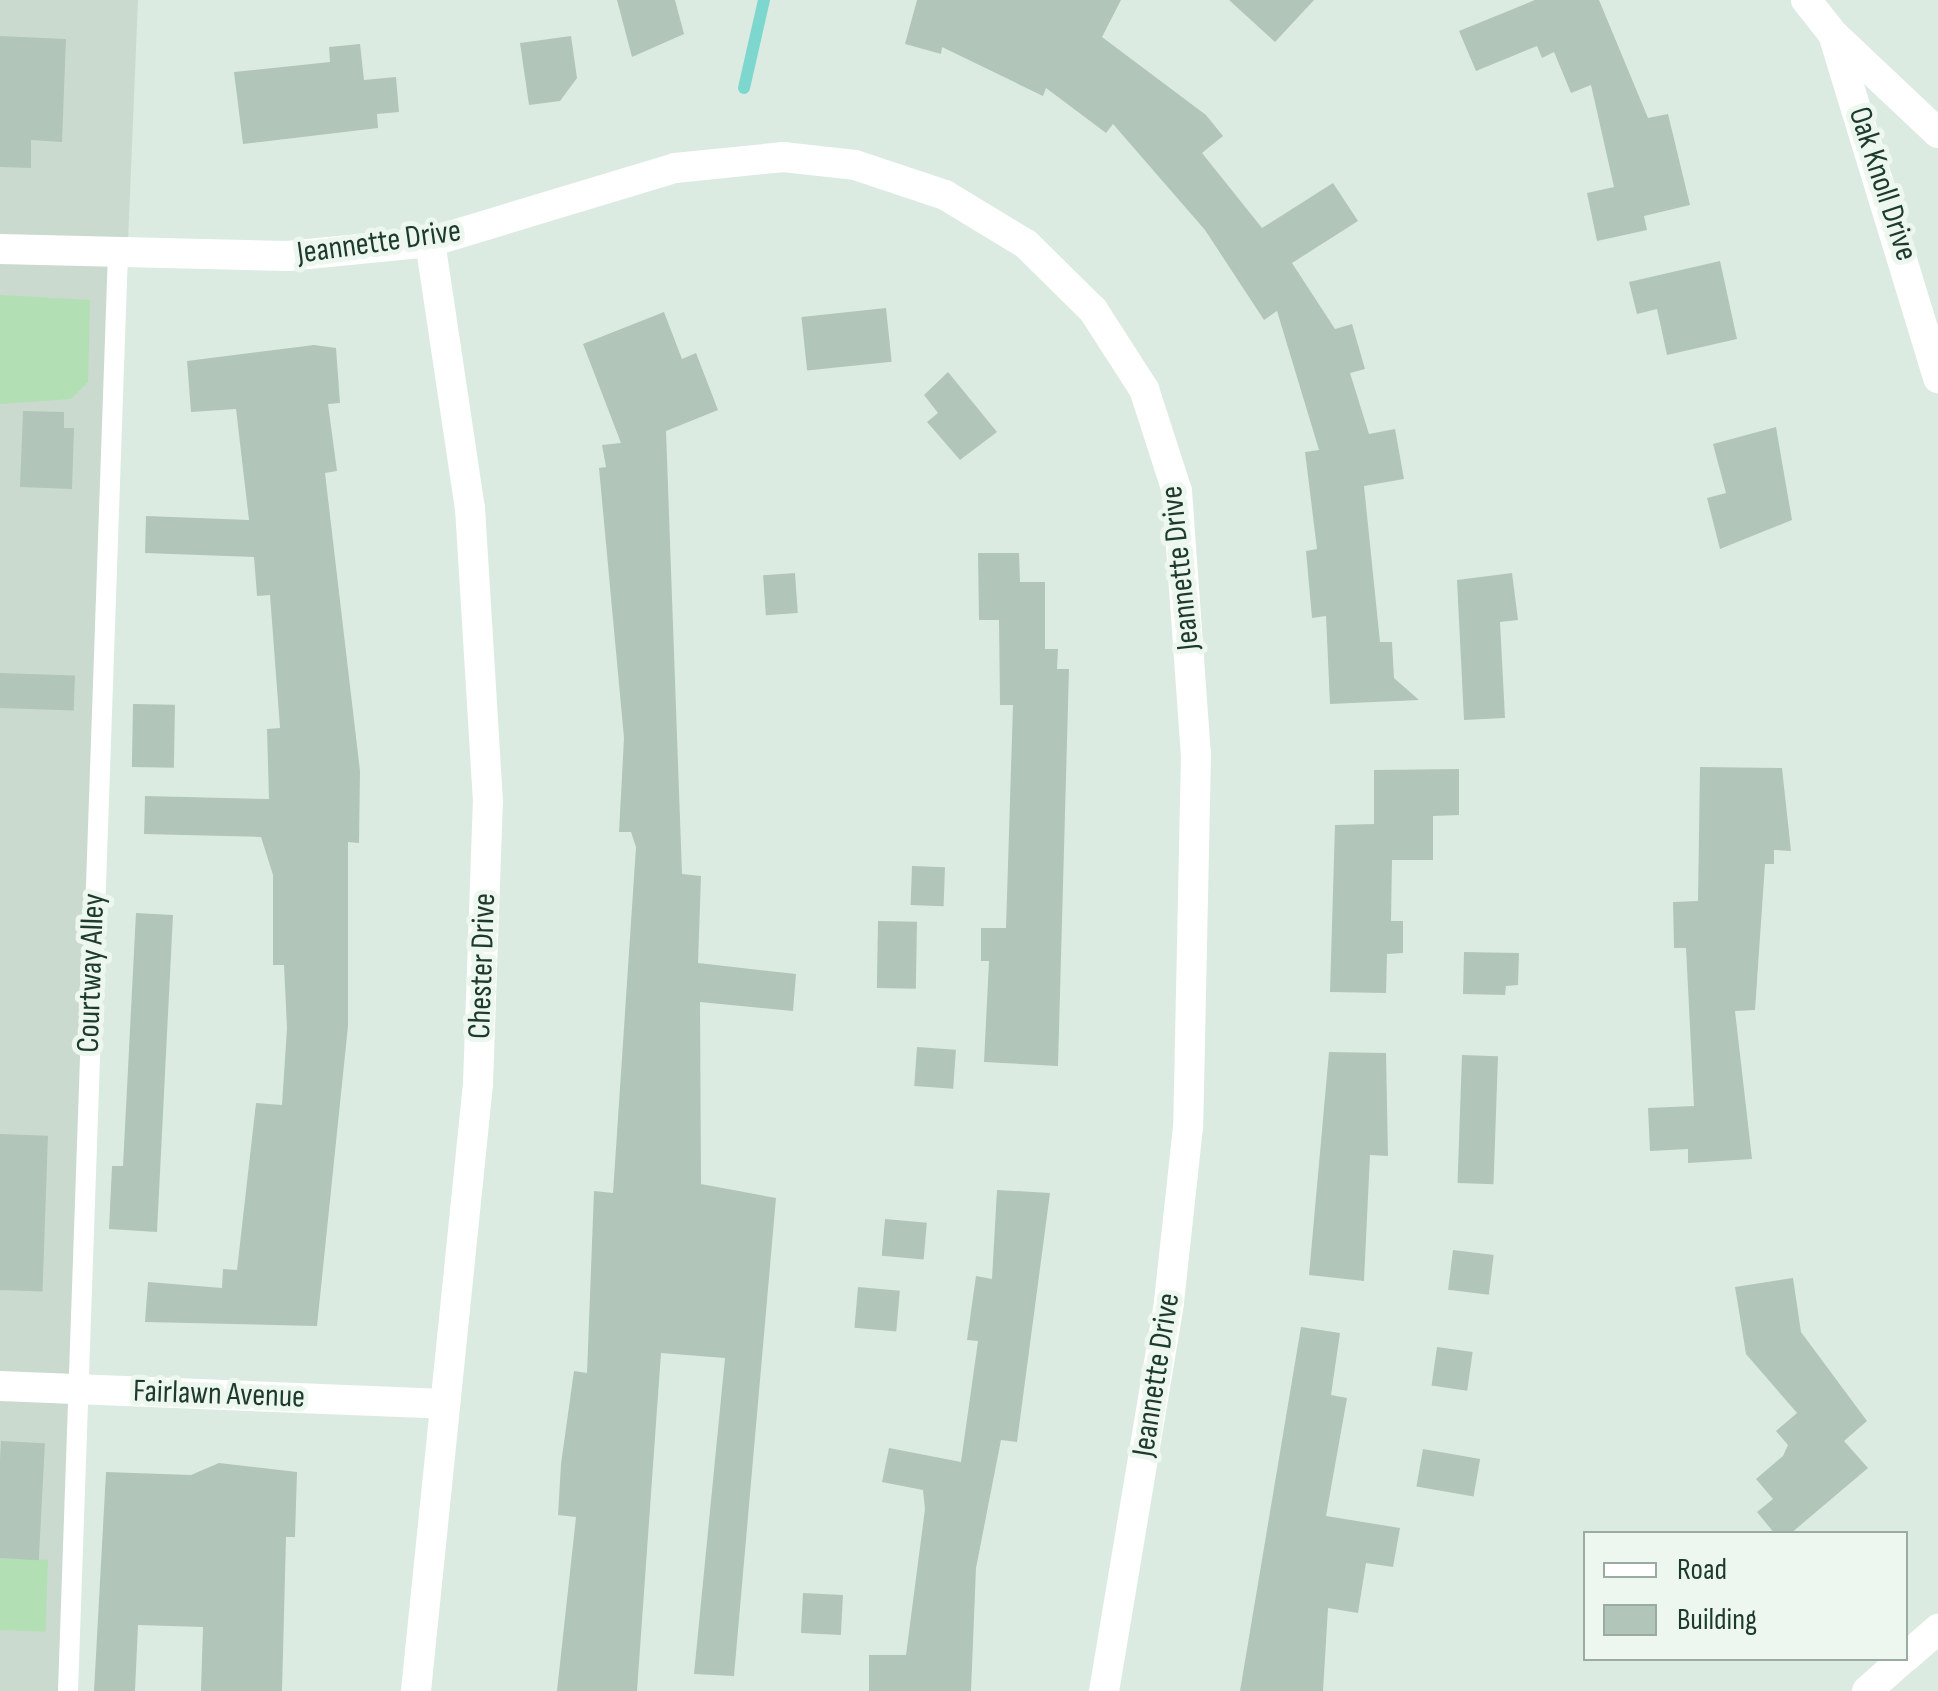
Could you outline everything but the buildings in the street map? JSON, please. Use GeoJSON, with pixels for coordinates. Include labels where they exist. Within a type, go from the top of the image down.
{"type":"FeatureCollection","features":[{"type":"Feature","properties":{"kind":"street","name":"Oak Knoll Drive"},"geometry":{"type":"LineString","coordinates":[[1806,0],[1833,34],[1938,378]]}},
{"type":"Feature","properties":{"kind":"street"},"geometry":{"type":"LineString","coordinates":[[1833,34],[1938,132]]}},
{"type":"Feature","properties":{"kind":"street","name":"Jeannette Drive"},"geometry":{"type":"LineString","coordinates":[[0,249],[118,255],[288,256],[430,242],[674,168],[783,157],[855,165],[945,195],[1026,244],[1093,310],[1144,388],[1183,535],[1197,966],[1169,1303],[1104,1691]]}},
{"type":"Feature","properties":{"kind":"street","name":"Chester Drive"},"geometry":{"type":"LineString","coordinates":[[416,1691],[439,1404],[478,1084],[488,802],[470,508],[430,242]]}},
{"type":"Feature","properties":{"kind":"street","name":"Fairlawn Avenue"},"geometry":{"type":"LineString","coordinates":[[0,1386],[439,1404]]}},
{"type":"Feature","properties":{"kind":"street"},"geometry":{"type":"LineString","coordinates":[[1908,1655],[1938,1629]]}},
{"type":"Feature","properties":{"kind":"street"},"geometry":{"type":"LineString","coordinates":[[1868,1691],[1902,1661]]}},
{"type":"Feature","properties":{"kind":"lane","name":"Courtway Alley"},"geometry":{"type":"LineString","coordinates":[[68,1691],[118,255]]}},
{"type":"Feature","properties":{"kind":"shaded area"},"geometry":{"type":"Polygon","coordinates":[[[0,0],[138,0],[68,1691],[0,1691],[0,0]]]}},
{"type":"Feature","properties":{"kind":"green space"},"geometry":{"type":"Polygon","coordinates":[[[0,295],[90,300],[88,382],[71,399],[0,404],[0,295]]]}},
{"type":"Feature","properties":{"kind":"green space"},"geometry":{"type":"Polygon","coordinates":[[[0,1558],[48,1560],[45,1632],[0,1630],[0,1558]]]}},
{"type":"Feature","properties":{"kind":"waterway"},"geometry":{"type":"LineString","coordinates":[[744,88],[764,0]]}}]}
